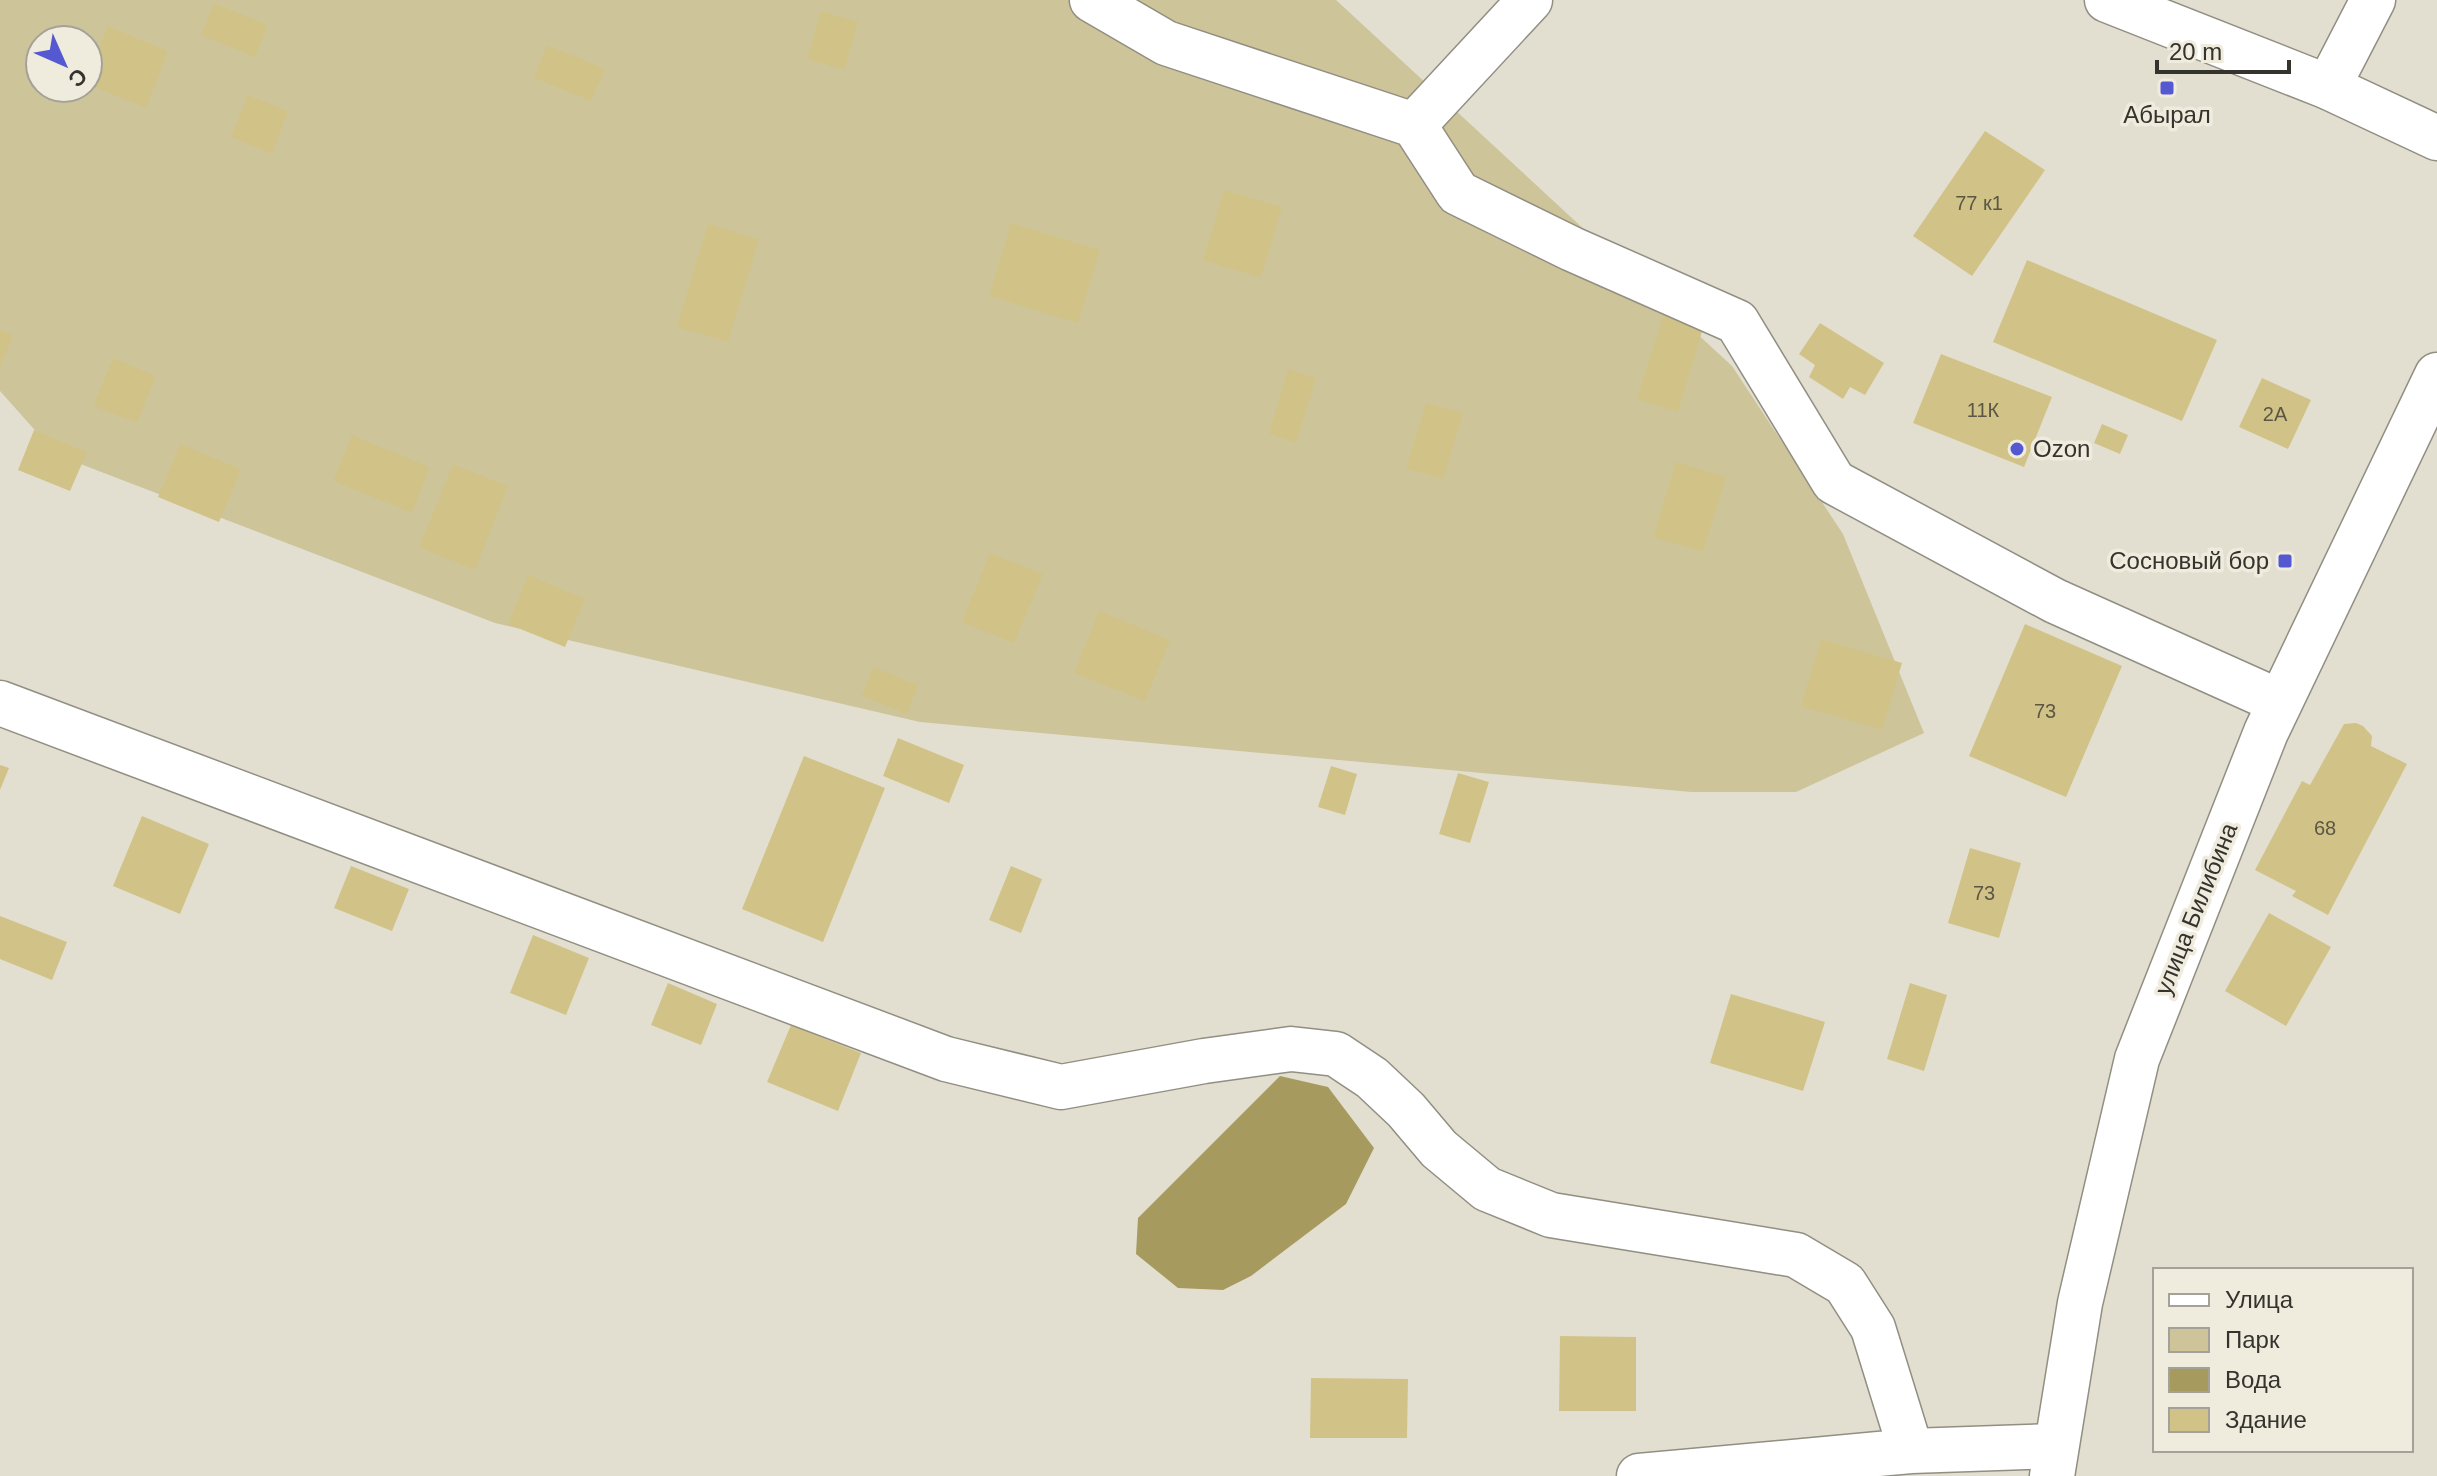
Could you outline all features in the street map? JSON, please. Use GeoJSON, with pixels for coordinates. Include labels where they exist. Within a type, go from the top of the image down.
{"type":"FeatureCollection","features":[{"type":"Feature","properties":{"kind":"street"},"geometry":{"type":"LineString","coordinates":[[1092,0],[1166,43],[1414,125],[1458,193],[1572,249],[1737,322],[1834,482],[2055,601],[2280,702]]}},
{"type":"Feature","properties":{"kind":"street"},"geometry":{"type":"LineString","coordinates":[[1414,125],[1530,0]]}},
{"type":"Feature","properties":{"kind":"street"},"geometry":{"type":"LineString","coordinates":[[2107,0],[2328,87],[2437,138]]}},
{"type":"Feature","properties":{"kind":"street"},"geometry":{"type":"LineString","coordinates":[[2328,87],[2373,0]]}},
{"type":"Feature","properties":{"kind":"street","name":"улица Билибина"},"geometry":{"type":"LineString","coordinates":[[2053,1461],[2080,1303],[2137,1059],[2280,702],[2437,375]]}},
{"type":"Feature","properties":{"kind":"street"},"geometry":{"type":"LineString","coordinates":[[0,703],[946,1059],[1061,1087],[1291,1049],[1336,1054],[1372,1078],[1406,1110],[1439,1149],[1487,1189],[1551,1215],[1796,1255],[1845,1284],[1873,1328],[1911,1451]]}},
{"type":"Feature","properties":{"kind":"street"},"geometry":{"type":"LineString","coordinates":[[1639,1476],[1911,1451],[2053,1461]]}},
{"type":"Feature","properties":{"kind":"green space"},"geometry":{"type":"Polygon","coordinates":[[[0,0],[1336,0],[1732,366],[1843,534],[1924,733],[1796,792],[1691,792],[920,722],[495,623],[57,455],[0,391],[0,0]]]}},
{"type":"Feature","properties":{"kind":"water"},"geometry":{"type":"Polygon","coordinates":[[[1280,1076],[1328,1087],[1374,1148],[1346,1204],[1251,1276],[1223,1290],[1178,1288],[1136,1254],[1138,1218],[1280,1076]]]}},
{"type":"Feature","properties":{"kind":"building"},"geometry":{"type":"Polygon","coordinates":[[[214,3],[268,25],[255,57],[201,35],[214,3]]]}},
{"type":"Feature","properties":{"kind":"building"},"geometry":{"type":"Polygon","coordinates":[[[821,11],[858,22],[844,70],[807,59],[821,11]]]}},
{"type":"Feature","properties":{"kind":"building"},"geometry":{"type":"Polygon","coordinates":[[[108,26],[168,51],[146,108],[104,91],[104,36],[108,26]]]}},
{"type":"Feature","properties":{"kind":"building"},"geometry":{"type":"Polygon","coordinates":[[[547,45],[605,69],[591,101],[534,78],[547,45]]]}},
{"type":"Feature","properties":{"kind":"building"},"geometry":{"type":"Polygon","coordinates":[[[248,95],[288,111],[272,154],[231,137],[248,95]]]}},
{"type":"Feature","properties":{"kind":"building"},"geometry":{"type":"Polygon","coordinates":[[[1985,131],[2045,170],[1972,276],[1913,236],[1985,131]]]}},
{"type":"Feature","properties":{"kind":"building"},"geometry":{"type":"Polygon","coordinates":[[[1224,190],[1282,207],[1261,278],[1203,260],[1224,190]]]}},
{"type":"Feature","properties":{"kind":"building"},"geometry":{"type":"Polygon","coordinates":[[[1011,223],[1100,250],[1078,323],[989,296],[1011,223]]]}},
{"type":"Feature","properties":{"kind":"building"},"geometry":{"type":"Polygon","coordinates":[[[708,224],[759,239],[728,342],[677,327],[708,224]]]}},
{"type":"Feature","properties":{"kind":"building"},"geometry":{"type":"Polygon","coordinates":[[[2027,260],[2217,340],[2182,421],[1993,342],[2027,260]]]}},
{"type":"Feature","properties":{"kind":"building"},"geometry":{"type":"Polygon","coordinates":[[[1663,316],[1703,328],[1678,412],[1637,399],[1663,316]]]}},
{"type":"Feature","properties":{"kind":"building"},"geometry":{"type":"Polygon","coordinates":[[[1820,323],[1884,363],[1865,395],[1850,387],[1843,399],[1809,377],[1815,365],[1799,354],[1820,323]]]}},
{"type":"Feature","properties":{"kind":"building"},"geometry":{"type":"Polygon","coordinates":[[[0,330],[13,335],[0,368],[0,330]]]}},
{"type":"Feature","properties":{"kind":"building"},"geometry":{"type":"Polygon","coordinates":[[[1941,354],[2052,397],[2024,467],[1913,423],[1941,354]]]}},
{"type":"Feature","properties":{"kind":"building"},"geometry":{"type":"Polygon","coordinates":[[[113,358],[156,376],[137,423],[93,406],[113,358]]]}},
{"type":"Feature","properties":{"kind":"building"},"geometry":{"type":"Polygon","coordinates":[[[1288,369],[1316,378],[1296,443],[1269,434],[1288,369]]]}},
{"type":"Feature","properties":{"kind":"building"},"geometry":{"type":"Polygon","coordinates":[[[2262,378],[2311,400],[2288,449],[2239,427],[2262,378]]]}},
{"type":"Feature","properties":{"kind":"building"},"geometry":{"type":"Polygon","coordinates":[[[1426,403],[1463,413],[1443,479],[1406,468],[1426,403]]]}},
{"type":"Feature","properties":{"kind":"building"},"geometry":{"type":"Polygon","coordinates":[[[2102,424],[2128,435],[2120,454],[2094,443],[2102,424]]]}},
{"type":"Feature","properties":{"kind":"building"},"geometry":{"type":"Polygon","coordinates":[[[34,430],[87,452],[70,491],[18,470],[34,430]]]}},
{"type":"Feature","properties":{"kind":"building"},"geometry":{"type":"Polygon","coordinates":[[[352,435],[430,467],[412,513],[333,481],[352,435]]]}},
{"type":"Feature","properties":{"kind":"building"},"geometry":{"type":"Polygon","coordinates":[[[180,444],[241,469],[219,522],[158,497],[180,444]]]}},
{"type":"Feature","properties":{"kind":"building"},"geometry":{"type":"Polygon","coordinates":[[[1676,462],[1726,477],[1703,552],[1653,537],[1676,462]]]}},
{"type":"Feature","properties":{"kind":"building"},"geometry":{"type":"Polygon","coordinates":[[[453,464],[508,486],[475,570],[419,547],[453,464]]]}},
{"type":"Feature","properties":{"kind":"building"},"geometry":{"type":"Polygon","coordinates":[[[990,553],[1043,574],[1014,643],[962,622],[990,553]]]}},
{"type":"Feature","properties":{"kind":"building"},"geometry":{"type":"Polygon","coordinates":[[[528,575],[585,599],[565,647],[508,624],[528,575]]]}},
{"type":"Feature","properties":{"kind":"building"},"geometry":{"type":"Polygon","coordinates":[[[1099,611],[1170,640],[1145,701],[1074,673],[1099,611]]]}},
{"type":"Feature","properties":{"kind":"building"},"geometry":{"type":"Polygon","coordinates":[[[2025,624],[2122,666],[2066,797],[1969,756],[2025,624]]]}},
{"type":"Feature","properties":{"kind":"building"},"geometry":{"type":"Polygon","coordinates":[[[1821,639],[1902,663],[1882,730],[1801,706],[1821,639]]]}},
{"type":"Feature","properties":{"kind":"building"},"geometry":{"type":"Polygon","coordinates":[[[873,667],[918,685],[907,714],[862,696],[873,667]]]}},
{"type":"Feature","properties":{"kind":"building"},"geometry":{"type":"Polygon","coordinates":[[[2356,723],[2372,736],[2371,746],[2407,764],[2328,915],[2292,896],[2296,891],[2255,870],[2302,781],[2310,785],[2344,724],[2356,723]]]}},
{"type":"Feature","properties":{"kind":"building"},"geometry":{"type":"Polygon","coordinates":[[[898,738],[964,765],[949,803],[883,776],[898,738]]]}},
{"type":"Feature","properties":{"kind":"building"},"geometry":{"type":"Polygon","coordinates":[[[804,756],[885,788],[823,942],[742,909],[804,756]]]}},
{"type":"Feature","properties":{"kind":"building"},"geometry":{"type":"Polygon","coordinates":[[[0,765],[9,768],[0,790],[0,765]]]}},
{"type":"Feature","properties":{"kind":"building"},"geometry":{"type":"Polygon","coordinates":[[[1331,766],[1357,774],[1345,815],[1318,807],[1331,766]]]}},
{"type":"Feature","properties":{"kind":"building"},"geometry":{"type":"Polygon","coordinates":[[[1458,773],[1489,782],[1470,843],[1439,834],[1458,773]]]}},
{"type":"Feature","properties":{"kind":"building"},"geometry":{"type":"Polygon","coordinates":[[[142,816],[209,844],[180,914],[113,886],[142,816]]]}},
{"type":"Feature","properties":{"kind":"building"},"geometry":{"type":"Polygon","coordinates":[[[1970,848],[2021,863],[1999,938],[1948,923],[1970,848]]]}},
{"type":"Feature","properties":{"kind":"building"},"geometry":{"type":"Polygon","coordinates":[[[351,866],[409,889],[392,931],[334,908],[351,866]]]}},
{"type":"Feature","properties":{"kind":"building"},"geometry":{"type":"Polygon","coordinates":[[[1011,866],[1042,879],[1021,933],[989,920],[1011,866]]]}},
{"type":"Feature","properties":{"kind":"building"},"geometry":{"type":"Polygon","coordinates":[[[2269,913],[2331,947],[2286,1026],[2225,991],[2269,913]]]}},
{"type":"Feature","properties":{"kind":"building"},"geometry":{"type":"Polygon","coordinates":[[[0,916],[67,942],[52,980],[0,959],[0,916]]]}},
{"type":"Feature","properties":{"kind":"building"},"geometry":{"type":"Polygon","coordinates":[[[533,935],[589,958],[566,1015],[510,993],[533,935]]]}},
{"type":"Feature","properties":{"kind":"building"},"geometry":{"type":"Polygon","coordinates":[[[668,983],[717,1004],[701,1045],[651,1025],[668,983]]]}},
{"type":"Feature","properties":{"kind":"building"},"geometry":{"type":"Polygon","coordinates":[[[1910,983],[1947,995],[1924,1071],[1887,1059],[1910,983]]]}},
{"type":"Feature","properties":{"kind":"building"},"geometry":{"type":"Polygon","coordinates":[[[1731,994],[1825,1022],[1803,1091],[1710,1063],[1731,994]]]}},
{"type":"Feature","properties":{"kind":"building"},"geometry":{"type":"Polygon","coordinates":[[[791,1025],[861,1053],[838,1111],[767,1082],[791,1025]]]}},
{"type":"Feature","properties":{"kind":"building"},"geometry":{"type":"Polygon","coordinates":[[[1560,1336],[1636,1337],[1636,1411],[1559,1411],[1560,1336]]]}},
{"type":"Feature","properties":{"kind":"building"},"geometry":{"type":"Polygon","coordinates":[[[1311,1378],[1408,1379],[1407,1438],[1310,1438],[1311,1378]]]}},
{"type":"Feature","properties":{"kind":"place","name":"Абырал"},"geometry":{"type":"Point","coordinates":[2167,88]}},
{"type":"Feature","properties":{"kind":"place","name":"Ozon"},"geometry":{"type":"Point","coordinates":[2017,449]}},
{"type":"Feature","properties":{"kind":"place","name":"Сосновый бор"},"geometry":{"type":"Point","coordinates":[2285,561]}}]}
